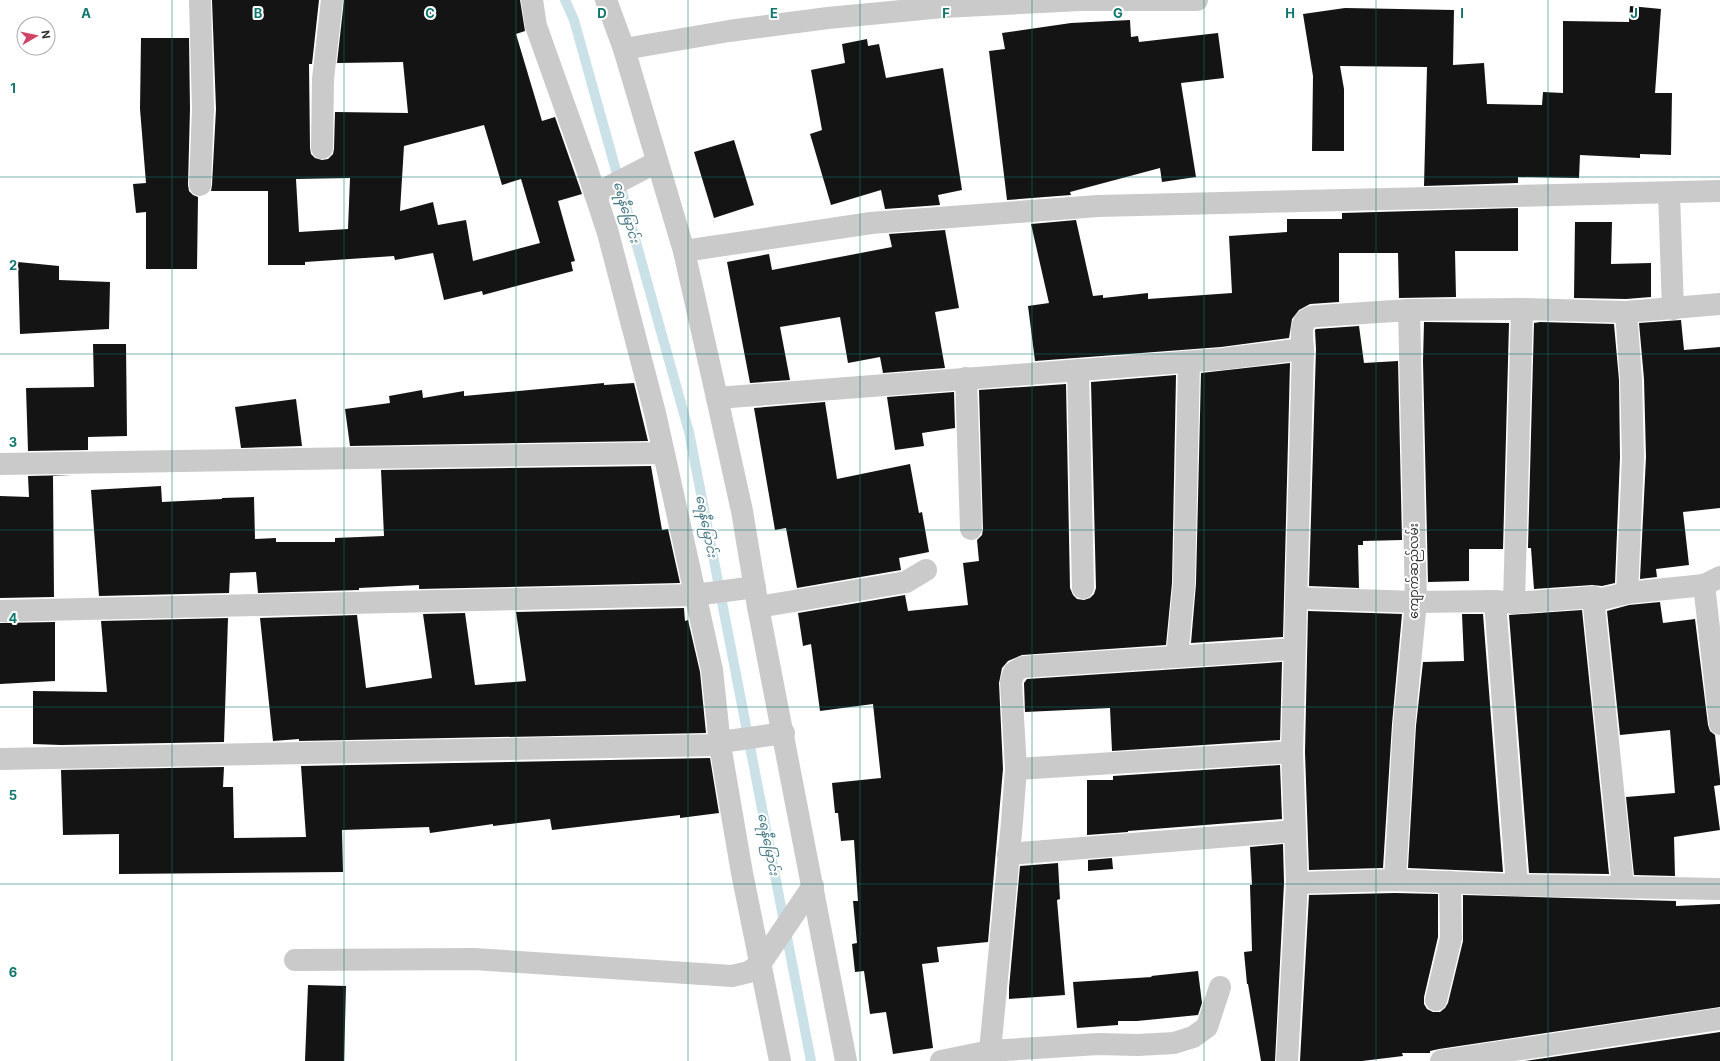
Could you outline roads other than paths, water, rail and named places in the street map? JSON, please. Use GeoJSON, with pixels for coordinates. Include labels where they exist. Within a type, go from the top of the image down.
{"type":"FeatureCollection","features":[{"type":"Feature","properties":{"kind":"street"},"geometry":{"type":"LineString","coordinates":[[200,0],[203,109],[200,185]]}},
{"type":"Feature","properties":{"kind":"street"},"geometry":{"type":"LineString","coordinates":[[322,148],[323,79],[332,0]]}},
{"type":"Feature","properties":{"kind":"street"},"geometry":{"type":"LineString","coordinates":[[532,0],[536,26],[600,193],[608,233],[655,413],[663,453],[699,595],[724,743],[742,873],[764,959],[780,1061]]}},
{"type":"Feature","properties":{"kind":"street"},"geometry":{"type":"LineString","coordinates":[[606,0],[624,49],[652,165],[684,251],[742,511],[751,587],[758,608],[778,734],[846,1061]]}},
{"type":"Feature","properties":{"kind":"street"},"geometry":{"type":"LineString","coordinates":[[624,49],[729,30],[828,18],[943,7],[1080,0],[1197,0]]}},
{"type":"Feature","properties":{"kind":"street"},"geometry":{"type":"LineString","coordinates":[[600,193],[652,165]]}},
{"type":"Feature","properties":{"kind":"street"},"geometry":{"type":"LineString","coordinates":[[684,251],[871,223],[1098,206],[1720,192]]}},
{"type":"Feature","properties":{"kind":"street"},"geometry":{"type":"LineString","coordinates":[[1669,194],[1673,309]]}},
{"type":"Feature","properties":{"kind":"street"},"geometry":{"type":"LineString","coordinates":[[1287,1061],[1297,883],[1292,752],[1303,349],[1302,335],[1304,322],[1309,318],[1318,316],[1409,310],[1522,309],[1626,312],[1720,304]]}},
{"type":"Feature","properties":{"kind":"street"},"geometry":{"type":"LineString","coordinates":[[1517,885],[1504,602],[1522,309]]}},
{"type":"Feature","properties":{"kind":"street","name":"ကျောက်ဆည်လမ်း"},"geometry":{"type":"LineString","coordinates":[[1395,880],[1404,725],[1416,602],[1409,310]]}},
{"type":"Feature","properties":{"kind":"street"},"geometry":{"type":"LineString","coordinates":[[1626,312],[1631,379],[1633,458],[1627,593]]}},
{"type":"Feature","properties":{"kind":"street"},"geometry":{"type":"LineString","coordinates":[[717,398],[1189,362],[1303,349]]}},
{"type":"Feature","properties":{"kind":"street"},"geometry":{"type":"LineString","coordinates":[[1177,656],[1184,576],[1189,362]]}},
{"type":"Feature","properties":{"kind":"street"},"geometry":{"type":"LineString","coordinates":[[1078,370],[1083,588]]}},
{"type":"Feature","properties":{"kind":"street"},"geometry":{"type":"LineString","coordinates":[[966,378],[971,529]]}},
{"type":"Feature","properties":{"kind":"street"},"geometry":{"type":"LineString","coordinates":[[0,464],[663,453]]}},
{"type":"Feature","properties":{"kind":"street"},"geometry":{"type":"LineString","coordinates":[[758,608],[906,582],[926,570]]}},
{"type":"Feature","properties":{"kind":"street"},"geometry":{"type":"LineString","coordinates":[[1296,598],[1416,602],[1504,602],[1593,597],[1602,599],[1627,593],[1712,581],[1720,724]]}},
{"type":"Feature","properties":{"kind":"street"},"geometry":{"type":"LineString","coordinates":[[0,610],[699,595],[751,587]]}},
{"type":"Feature","properties":{"kind":"street"},"geometry":{"type":"LineString","coordinates":[[1593,597],[1623,886]]}},
{"type":"Feature","properties":{"kind":"street"},"geometry":{"type":"LineString","coordinates":[[990,1051],[1016,769],[1011,682],[1014,672],[1023,667],[1294,649]]}},
{"type":"Feature","properties":{"kind":"street"},"geometry":{"type":"LineString","coordinates":[[0,759],[724,743],[778,734]]}},
{"type":"Feature","properties":{"kind":"street"},"geometry":{"type":"LineString","coordinates":[[1016,769],[1292,752]]}},
{"type":"Feature","properties":{"kind":"street"},"geometry":{"type":"LineString","coordinates":[[1008,854],[1294,831]]}},
{"type":"Feature","properties":{"kind":"street"},"geometry":{"type":"LineString","coordinates":[[1297,883],[1395,880],[1517,885],[1720,888]]}},
{"type":"Feature","properties":{"kind":"street"},"geometry":{"type":"LineString","coordinates":[[1436,1000],[1451,938],[1450,882]]}},
{"type":"Feature","properties":{"kind":"street"},"geometry":{"type":"LineString","coordinates":[[295,960],[474,959],[732,976],[749,972],[764,959],[810,891]]}},
{"type":"Feature","properties":{"kind":"street"},"geometry":{"type":"LineString","coordinates":[[941,1061],[990,1051],[1098,1044],[1138,1045],[1174,1043],[1193,1037],[1207,1027],[1220,987]]}},
{"type":"Feature","properties":{"kind":"street"},"geometry":{"type":"LineString","coordinates":[[1441,1061],[1720,1019]]}},
{"type":"Feature","properties":{"kind":"waterway","name":"ရေနီမြောင်း"},"geometry":{"type":"LineString","coordinates":[[565,0],[574,20],[689,432],[811,1061]]}}]}
